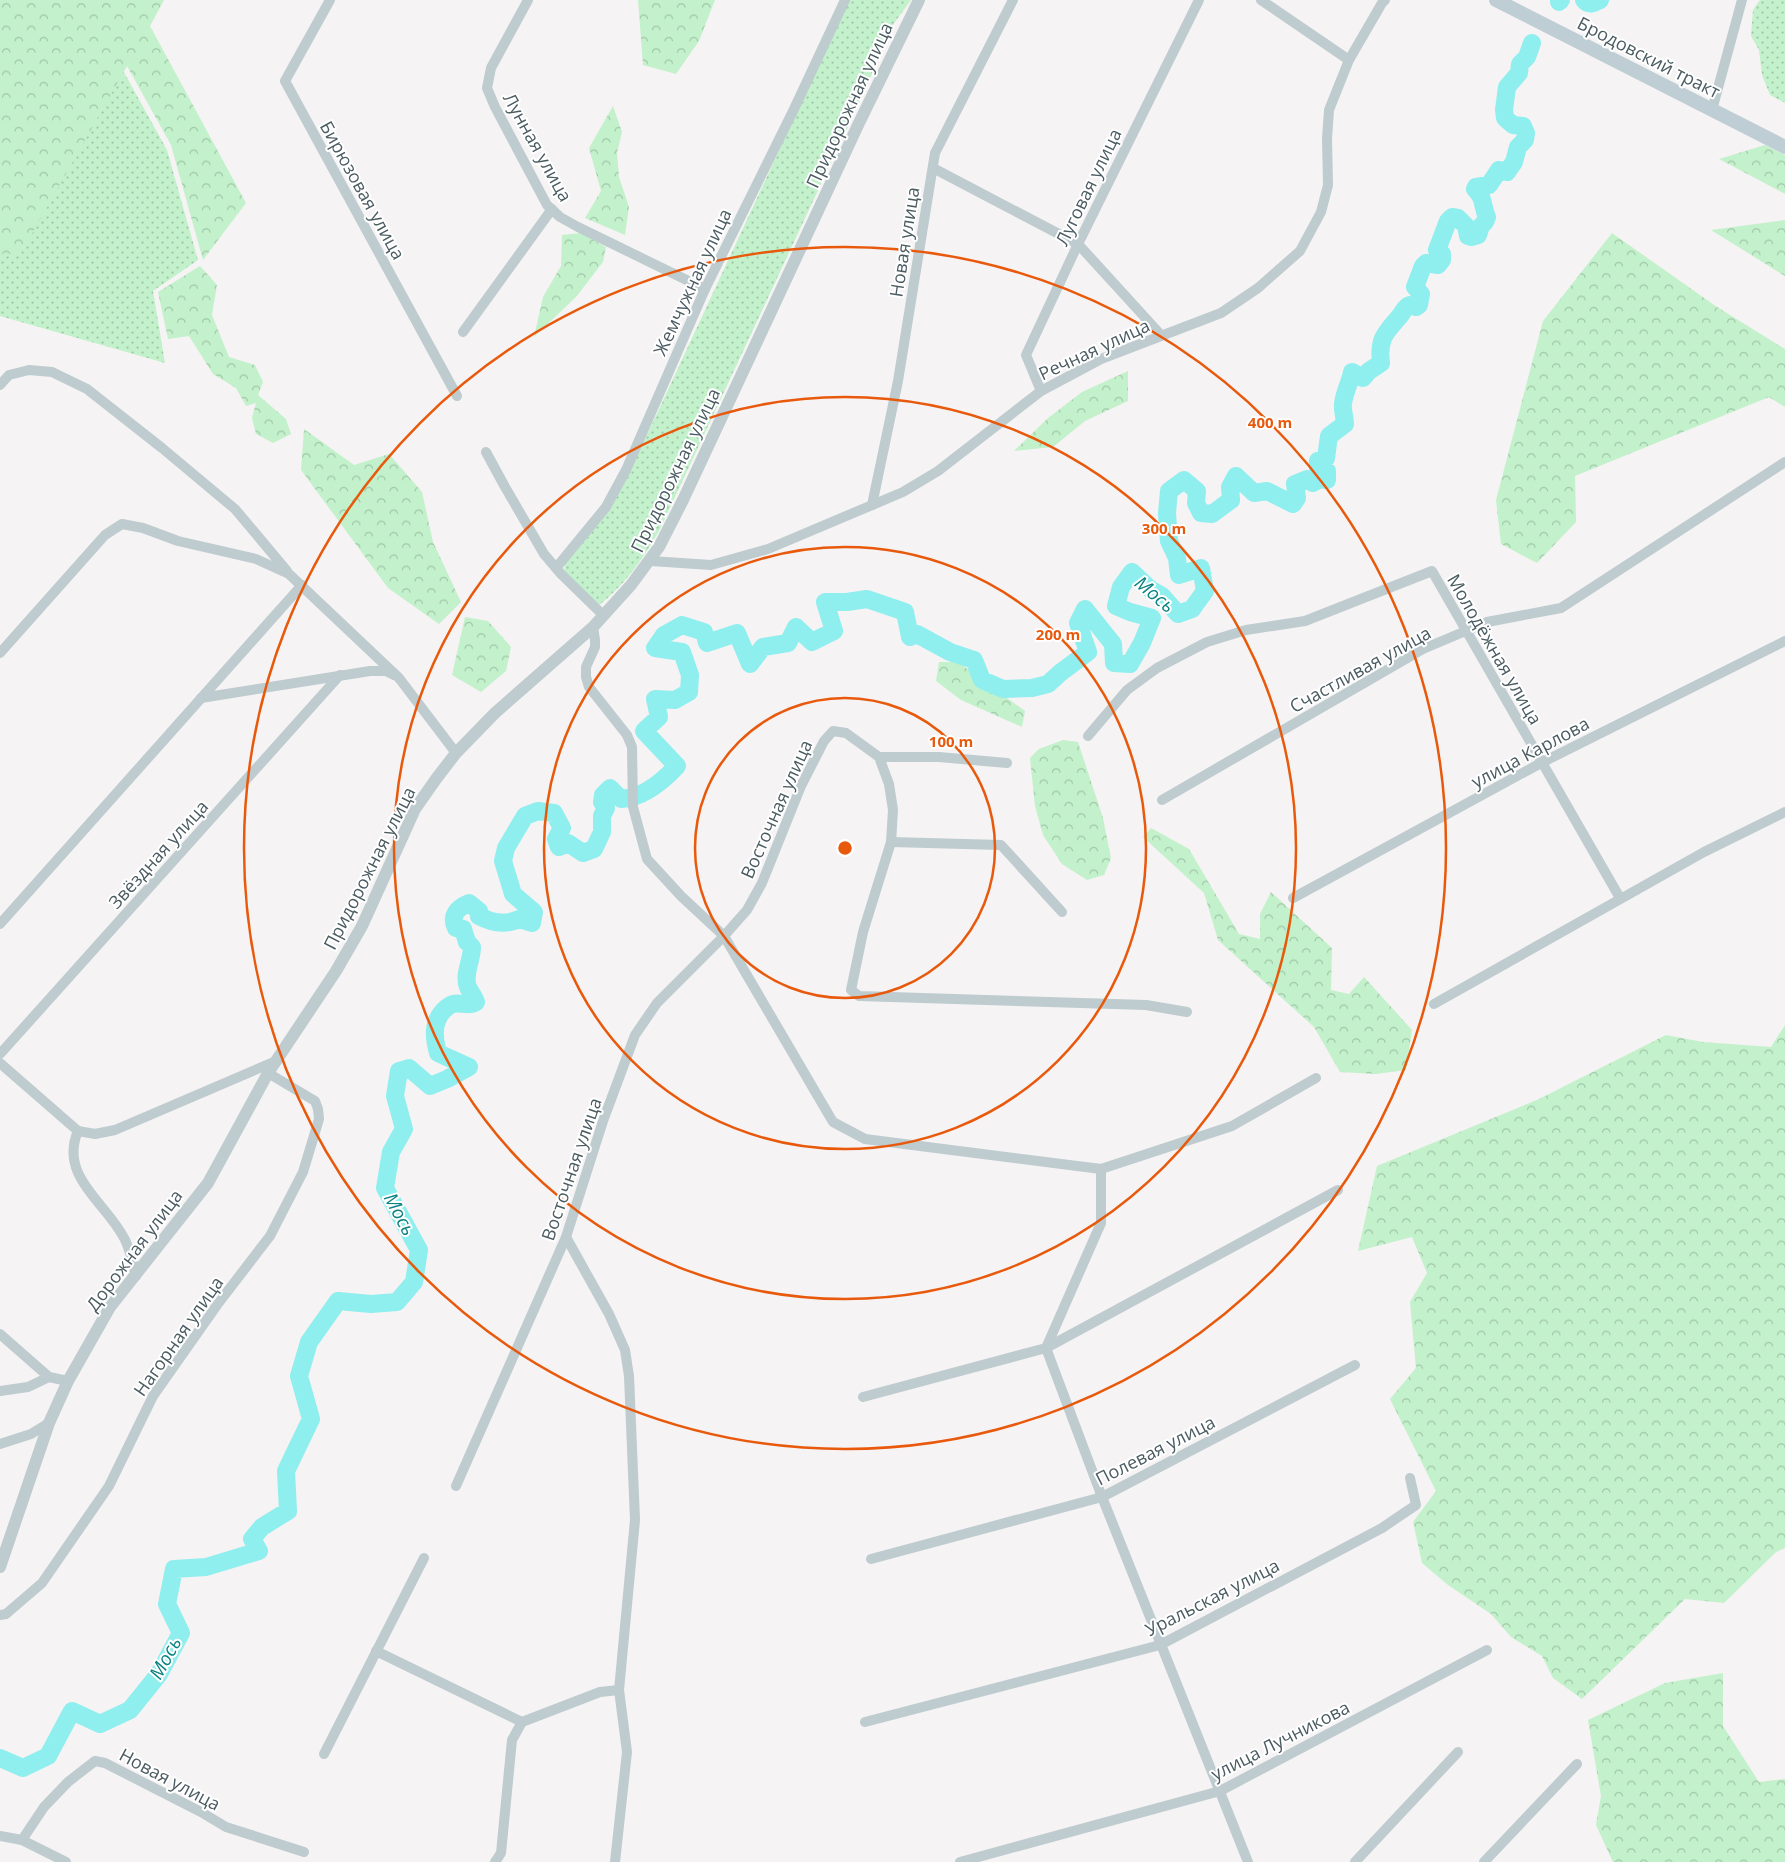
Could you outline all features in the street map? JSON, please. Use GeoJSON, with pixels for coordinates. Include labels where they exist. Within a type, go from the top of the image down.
{"type":"FeatureCollection","features":[{"type":"Feature","properties":{"kind":"main road","name":"Бродовский тракт"},"geometry":{"type":"LineString","coordinates":[[1496,0],[1785,147]]}},
{"type":"Feature","properties":{"kind":"street","name":"Бирюзовая улица"},"geometry":{"type":"LineString","coordinates":[[330,0],[285,81],[457,396]]}},
{"type":"Feature","properties":{"kind":"street","name":"Лунная улица"},"geometry":{"type":"LineString","coordinates":[[528,0],[491,68],[487,88],[547,205],[560,218],[705,289]]}},
{"type":"Feature","properties":{"kind":"street","name":"Жемчужная улица"},"geometry":{"type":"LineString","coordinates":[[556,568],[582,538],[614,495],[705,289],[794,109],[845,0]]}},
{"type":"Feature","properties":{"kind":"street","name":"Придорожная улица"},"geometry":{"type":"LineString","coordinates":[[268,1074],[336,971],[362,926],[415,809],[436,779],[456,753],[502,706],[592,627],[631,586],[650,561],[668,532],[859,123],[919,0]]}},
{"type":"Feature","properties":{"kind":"street","name":"Новая улица"},"geometry":{"type":"LineString","coordinates":[[872,505],[898,381],[935,153],[1013,0]]}},
{"type":"Feature","properties":{"kind":"street","name":"Луговая улица"},"geometry":{"type":"LineString","coordinates":[[1041,391],[1026,355],[1078,244],[1198,0]]}},
{"type":"Feature","properties":{"kind":"street"},"geometry":{"type":"LineString","coordinates":[[1261,0],[1349,60]]}},
{"type":"Feature","properties":{"kind":"street","name":"Речная улица"},"geometry":{"type":"LineString","coordinates":[[650,561],[711,564],[768,549],[903,492],[938,471],[1041,391],[1101,360],[1221,313],[1258,288],[1300,251],[1321,212],[1328,185],[1327,139],[1330,110],[1349,60],[1385,0]]}},
{"type":"Feature","properties":{"kind":"street"},"geometry":{"type":"LineString","coordinates":[[1712,110],[1742,0]]}},
{"type":"Feature","properties":{"kind":"street"},"geometry":{"type":"LineString","coordinates":[[933,168],[1078,244],[1161,335]]}},
{"type":"Feature","properties":{"kind":"street"},"geometry":{"type":"LineString","coordinates":[[463,332],[552,209]]}},
{"type":"Feature","properties":{"kind":"street"},"geometry":{"type":"LineString","coordinates":[[0,386],[9,376],[29,370],[52,372],[87,390],[162,448],[234,509],[289,574],[399,678],[456,753]]}},
{"type":"Feature","properties":{"kind":"street"},"geometry":{"type":"LineString","coordinates":[[486,452],[531,534],[556,568],[603,615]]}},
{"type":"Feature","properties":{"kind":"street","name":"Счастливая улица"},"geometry":{"type":"LineString","coordinates":[[1162,800],[1423,649],[1487,622],[1561,608],[1785,462]]}},
{"type":"Feature","properties":{"kind":"street"},"geometry":{"type":"LineString","coordinates":[[0,653],[105,535],[122,524],[143,528],[178,541],[256,559],[289,574]]}},
{"type":"Feature","properties":{"kind":"street","name":"Молодёжная улица"},"geometry":{"type":"LineString","coordinates":[[1088,736],[1127,690],[1158,668],[1207,642],[1246,630],[1305,621],[1432,571],[1620,898]]}},
{"type":"Feature","properties":{"kind":"street"},"geometry":{"type":"LineString","coordinates":[[0,924],[302,585]]}},
{"type":"Feature","properties":{"kind":"street"},"geometry":{"type":"LineString","coordinates":[[592,627],[596,640],[586,667],[586,677],[589,687],[630,741],[632,747],[634,807],[647,859],[681,896],[724,936],[833,1122],[865,1140],[1101,1169],[1232,1126],[1316,1078]]}},
{"type":"Feature","properties":{"kind":"street","name":"улица Карлова"},"geometry":{"type":"LineString","coordinates":[[1294,898],[1541,763],[1785,641]]}},
{"type":"Feature","properties":{"kind":"street"},"geometry":{"type":"LineString","coordinates":[[201,698],[370,671],[386,671],[399,678]]}},
{"type":"Feature","properties":{"kind":"street","name":"Звёздная улица"},"geometry":{"type":"LineString","coordinates":[[0,1054],[340,675]]}},
{"type":"Feature","properties":{"kind":"street","name":"Восточная улица"},"geometry":{"type":"LineString","coordinates":[[456,1486],[566,1237],[603,1121],[635,1035],[657,1003],[724,936],[747,910],[762,883],[801,786],[824,741],[833,731],[846,733],[878,758],[889,784],[893,810],[891,842],[863,932],[850,990],[858,996],[1146,1005],[1187,1012]]}},
{"type":"Feature","properties":{"kind":"street"},"geometry":{"type":"LineString","coordinates":[[878,758],[939,757],[1007,763]]}},
{"type":"Feature","properties":{"kind":"street"},"geometry":{"type":"LineString","coordinates":[[1434,1004],[1704,852],[1785,812]]}},
{"type":"Feature","properties":{"kind":"street"},"geometry":{"type":"LineString","coordinates":[[891,842],[1000,845],[1062,912]]}},
{"type":"Feature","properties":{"kind":"street"},"geometry":{"type":"LineString","coordinates":[[0,1063],[78,1131],[95,1134],[115,1130],[276,1061]]}},
{"type":"Feature","properties":{"kind":"street","name":"Дорожная улица"},"geometry":{"type":"LineString","coordinates":[[0,1567],[48,1423],[68,1381],[110,1307],[208,1183],[268,1074]]}},
{"type":"Feature","properties":{"kind":"street","name":"Нагорная улица"},"geometry":{"type":"LineString","coordinates":[[0,1615],[6,1614],[42,1583],[54,1567],[109,1486],[153,1396],[217,1305],[270,1236],[304,1172],[319,1119],[318,1109],[315,1101],[268,1074]]}},
{"type":"Feature","properties":{"kind":"street"},"geometry":{"type":"LineString","coordinates":[[78,1131],[74,1141],[75,1168],[80,1179],[126,1242],[136,1276]]}},
{"type":"Feature","properties":{"kind":"street"},"geometry":{"type":"LineString","coordinates":[[1101,1169],[1101,1223],[1046,1348],[1160,1645],[1248,1862]]}},
{"type":"Feature","properties":{"kind":"street"},"geometry":{"type":"LineString","coordinates":[[863,1397],[1046,1348],[1338,1190]]}},
{"type":"Feature","properties":{"kind":"street"},"geometry":{"type":"LineString","coordinates":[[566,1237],[609,1314],[625,1350],[630,1376],[635,1520],[618,1690],[627,1752],[615,1862]]}},
{"type":"Feature","properties":{"kind":"street"},"geometry":{"type":"LineString","coordinates":[[0,1334],[49,1377],[68,1381]]}},
{"type":"Feature","properties":{"kind":"street","name":"Полевая улица"},"geometry":{"type":"LineString","coordinates":[[871,1559],[1102,1497],[1355,1365]]}},
{"type":"Feature","properties":{"kind":"street"},"geometry":{"type":"LineString","coordinates":[[0,1391],[28,1387],[49,1377]]}},
{"type":"Feature","properties":{"kind":"street"},"geometry":{"type":"LineString","coordinates":[[0,1444],[31,1434],[48,1423]]}},
{"type":"Feature","properties":{"kind":"street","name":"Уральская улица"},"geometry":{"type":"LineString","coordinates":[[865,1722],[1160,1645],[1382,1528],[1416,1506],[1410,1478]]}},
{"type":"Feature","properties":{"kind":"street"},"geometry":{"type":"LineString","coordinates":[[324,1754],[424,1558]]}},
{"type":"Feature","properties":{"kind":"street","name":"улица Лучникова"},"geometry":{"type":"LineString","coordinates":[[960,1862],[1220,1791],[1487,1650]]}},
{"type":"Feature","properties":{"kind":"street"},"geometry":{"type":"LineString","coordinates":[[376,1651],[522,1722]]}},
{"type":"Feature","properties":{"kind":"street"},"geometry":{"type":"LineString","coordinates":[[495,1862],[501,1853],[512,1740],[522,1722],[600,1692],[618,1690]]}},
{"type":"Feature","properties":{"kind":"street"},"geometry":{"type":"LineString","coordinates":[[1355,1862],[1458,1752]]}},
{"type":"Feature","properties":{"kind":"street","name":"Новая улица"},"geometry":{"type":"LineString","coordinates":[[22,1840],[44,1807],[68,1782],[94,1761],[105,1763],[201,1812],[226,1827],[304,1852]]}},
{"type":"Feature","properties":{"kind":"street"},"geometry":{"type":"LineString","coordinates":[[1484,1862],[1577,1764]]}},
{"type":"Feature","properties":{"kind":"street"},"geometry":{"type":"LineString","coordinates":[[0,1836],[22,1840],[51,1858],[66,1862]]}},
{"type":"Feature","properties":{"kind":"green space"},"geometry":{"type":"Polygon","coordinates":[[[0,0],[84,0],[167,150],[198,260],[153,291],[165,363],[0,316],[0,0]]]}},
{"type":"Feature","properties":{"kind":"green space"},"geometry":{"type":"Polygon","coordinates":[[[0,0],[164,0],[150,26],[246,203],[203,260],[171,145],[127,66],[20,255],[0,253],[0,0]]]}},
{"type":"Feature","properties":{"kind":"green space"},"geometry":{"type":"Polygon","coordinates":[[[638,0],[715,0],[699,41],[676,74],[643,65],[638,0]]]}},
{"type":"Feature","properties":{"kind":"green space"},"geometry":{"type":"Polygon","coordinates":[[[849,0],[911,0],[887,33],[870,79],[660,529],[633,571],[598,606],[564,572],[565,562],[640,450],[849,0]]]}},
{"type":"Feature","properties":{"kind":"green space"},"geometry":{"type":"Polygon","coordinates":[[[1760,0],[1785,0],[1785,103],[1770,95],[1762,75],[1759,50],[1751,36],[1753,10],[1760,0]]]}},
{"type":"Feature","properties":{"kind":"green space"},"geometry":{"type":"Polygon","coordinates":[[[613,106],[622,132],[617,153],[619,177],[629,207],[625,235],[585,218],[601,191],[589,148],[613,106]]]}},
{"type":"Feature","properties":{"kind":"green space"},"geometry":{"type":"Polygon","coordinates":[[[1765,145],[1785,155],[1785,194],[1719,159],[1765,145]]]}},
{"type":"Feature","properties":{"kind":"green space"},"geometry":{"type":"Polygon","coordinates":[[[1785,220],[1785,276],[1711,230],[1785,220]]]}},
{"type":"Feature","properties":{"kind":"green space"},"geometry":{"type":"Polygon","coordinates":[[[581,233],[606,247],[603,262],[576,297],[534,337],[543,297],[561,266],[562,235],[581,233]]]}},
{"type":"Feature","properties":{"kind":"green space"},"geometry":{"type":"Polygon","coordinates":[[[1612,233],[1717,307],[1785,349],[1785,407],[1769,397],[1575,476],[1576,522],[1537,563],[1501,544],[1496,500],[1543,321],[1612,233]]]}},
{"type":"Feature","properties":{"kind":"green space"},"geometry":{"type":"Polygon","coordinates":[[[200,266],[217,285],[212,315],[229,357],[255,365],[263,382],[258,395],[286,419],[291,434],[273,443],[256,434],[252,418],[256,403],[246,406],[236,388],[213,374],[189,336],[168,339],[158,292],[200,266]]]}},
{"type":"Feature","properties":{"kind":"green space"},"geometry":{"type":"Polygon","coordinates":[[[1128,371],[1128,401],[1085,421],[1053,447],[1014,451],[1048,418],[1082,392],[1128,371]]]}},
{"type":"Feature","properties":{"kind":"green space"},"geometry":{"type":"Polygon","coordinates":[[[304,429],[354,465],[389,454],[422,492],[433,542],[461,602],[439,624],[388,588],[301,470],[304,429]]]}},
{"type":"Feature","properties":{"kind":"green space"},"geometry":{"type":"Polygon","coordinates":[[[465,617],[488,621],[511,647],[506,671],[481,692],[452,675],[465,617]]]}},
{"type":"Feature","properties":{"kind":"green space"},"geometry":{"type":"Polygon","coordinates":[[[939,662],[958,662],[1025,711],[1022,727],[961,700],[936,681],[939,662]]]}},
{"type":"Feature","properties":{"kind":"green space"},"geometry":{"type":"Polygon","coordinates":[[[1063,740],[1078,742],[1103,818],[1111,858],[1104,875],[1087,880],[1062,864],[1043,835],[1035,806],[1030,758],[1039,749],[1063,740]]]}},
{"type":"Feature","properties":{"kind":"green space"},"geometry":{"type":"Polygon","coordinates":[[[1151,828],[1189,849],[1239,934],[1260,939],[1260,914],[1271,892],[1332,948],[1331,990],[1349,994],[1364,977],[1412,1030],[1406,1070],[1376,1074],[1340,1072],[1314,1027],[1218,940],[1204,893],[1143,837],[1151,828]]]}},
{"type":"Feature","properties":{"kind":"green space"},"geometry":{"type":"Polygon","coordinates":[[[1785,1025],[1785,1548],[1776,1552],[1724,1603],[1685,1599],[1582,1699],[1553,1678],[1542,1656],[1511,1637],[1491,1614],[1448,1585],[1422,1563],[1413,1522],[1436,1491],[1390,1399],[1416,1368],[1410,1302],[1427,1273],[1412,1237],[1358,1251],[1377,1166],[1539,1099],[1666,1035],[1703,1042],[1771,1047],[1785,1025]]]}},
{"type":"Feature","properties":{"kind":"green space"},"geometry":{"type":"Polygon","coordinates":[[[1723,1673],[1723,1726],[1759,1782],[1785,1779],[1785,1862],[1613,1862],[1596,1825],[1601,1796],[1588,1720],[1665,1683],[1723,1673]]]}},
{"type":"Feature","properties":{"kind":"waterway","name":"Мось"},"geometry":{"type":"LineString","coordinates":[[1584,0],[1590,3],[1600,0]]}},
{"type":"Feature","properties":{"kind":"waterway","name":"Мось"},"geometry":{"type":"LineString","coordinates":[[0,1758],[23,1768],[48,1756],[72,1711],[100,1724],[130,1710],[159,1674],[181,1633],[167,1604],[174,1569],[206,1567],[259,1551],[252,1539],[262,1527],[288,1511],[286,1471],[311,1419],[299,1376],[309,1342],[338,1301],[371,1304],[397,1302],[414,1282],[419,1250],[385,1188],[391,1152],[404,1129],[395,1096],[399,1071],[409,1068],[430,1086],[469,1067],[438,1053],[435,1036],[437,1021],[446,1008],[453,1004],[476,1002],[467,982],[472,947],[467,942],[463,929],[456,928],[454,916],[461,907],[469,903],[479,911],[479,916],[489,920],[504,923],[519,919],[532,923],[534,912],[513,894],[503,861],[506,848],[525,816],[538,811],[554,813],[562,828],[556,839],[559,847],[568,843],[583,853],[594,849],[602,832],[602,816],[606,808],[602,802],[603,795],[610,788],[621,799],[637,796],[652,788],[677,766],[644,731],[659,717],[655,699],[675,700],[689,692],[690,675],[682,652],[655,648],[664,635],[682,625],[704,632],[707,643],[737,633],[750,664],[763,647],[788,643],[796,627],[812,642],[834,631],[825,602],[847,602],[867,599],[905,612],[910,637],[917,634],[950,652],[974,660],[982,680],[1003,689],[1032,688],[1048,684],[1088,652],[1078,623],[1085,609],[1113,644],[1114,663],[1130,664],[1142,643],[1152,618],[1116,606],[1121,587],[1132,572],[1150,589],[1162,596],[1178,614],[1192,609],[1205,591],[1201,568],[1179,575],[1177,558],[1169,541],[1167,513],[1169,491],[1184,480],[1197,491],[1196,503],[1201,513],[1212,514],[1231,500],[1230,487],[1236,476],[1254,493],[1267,491],[1293,504],[1297,498],[1295,484],[1307,479],[1313,483],[1320,479],[1327,480],[1327,471],[1318,469],[1318,461],[1326,458],[1329,436],[1345,424],[1343,404],[1352,372],[1363,378],[1369,371],[1381,363],[1382,342],[1387,332],[1406,307],[1410,305],[1416,307],[1419,305],[1421,294],[1415,287],[1423,266],[1426,263],[1438,265],[1442,260],[1442,254],[1437,250],[1448,221],[1452,217],[1458,218],[1466,226],[1468,236],[1478,235],[1487,217],[1482,200],[1475,189],[1476,187],[1489,185],[1499,170],[1507,172],[1514,162],[1518,147],[1525,140],[1526,133],[1523,126],[1513,125],[1505,118],[1504,110],[1507,87],[1519,73],[1520,64],[1527,57],[1532,43]]}}]}
